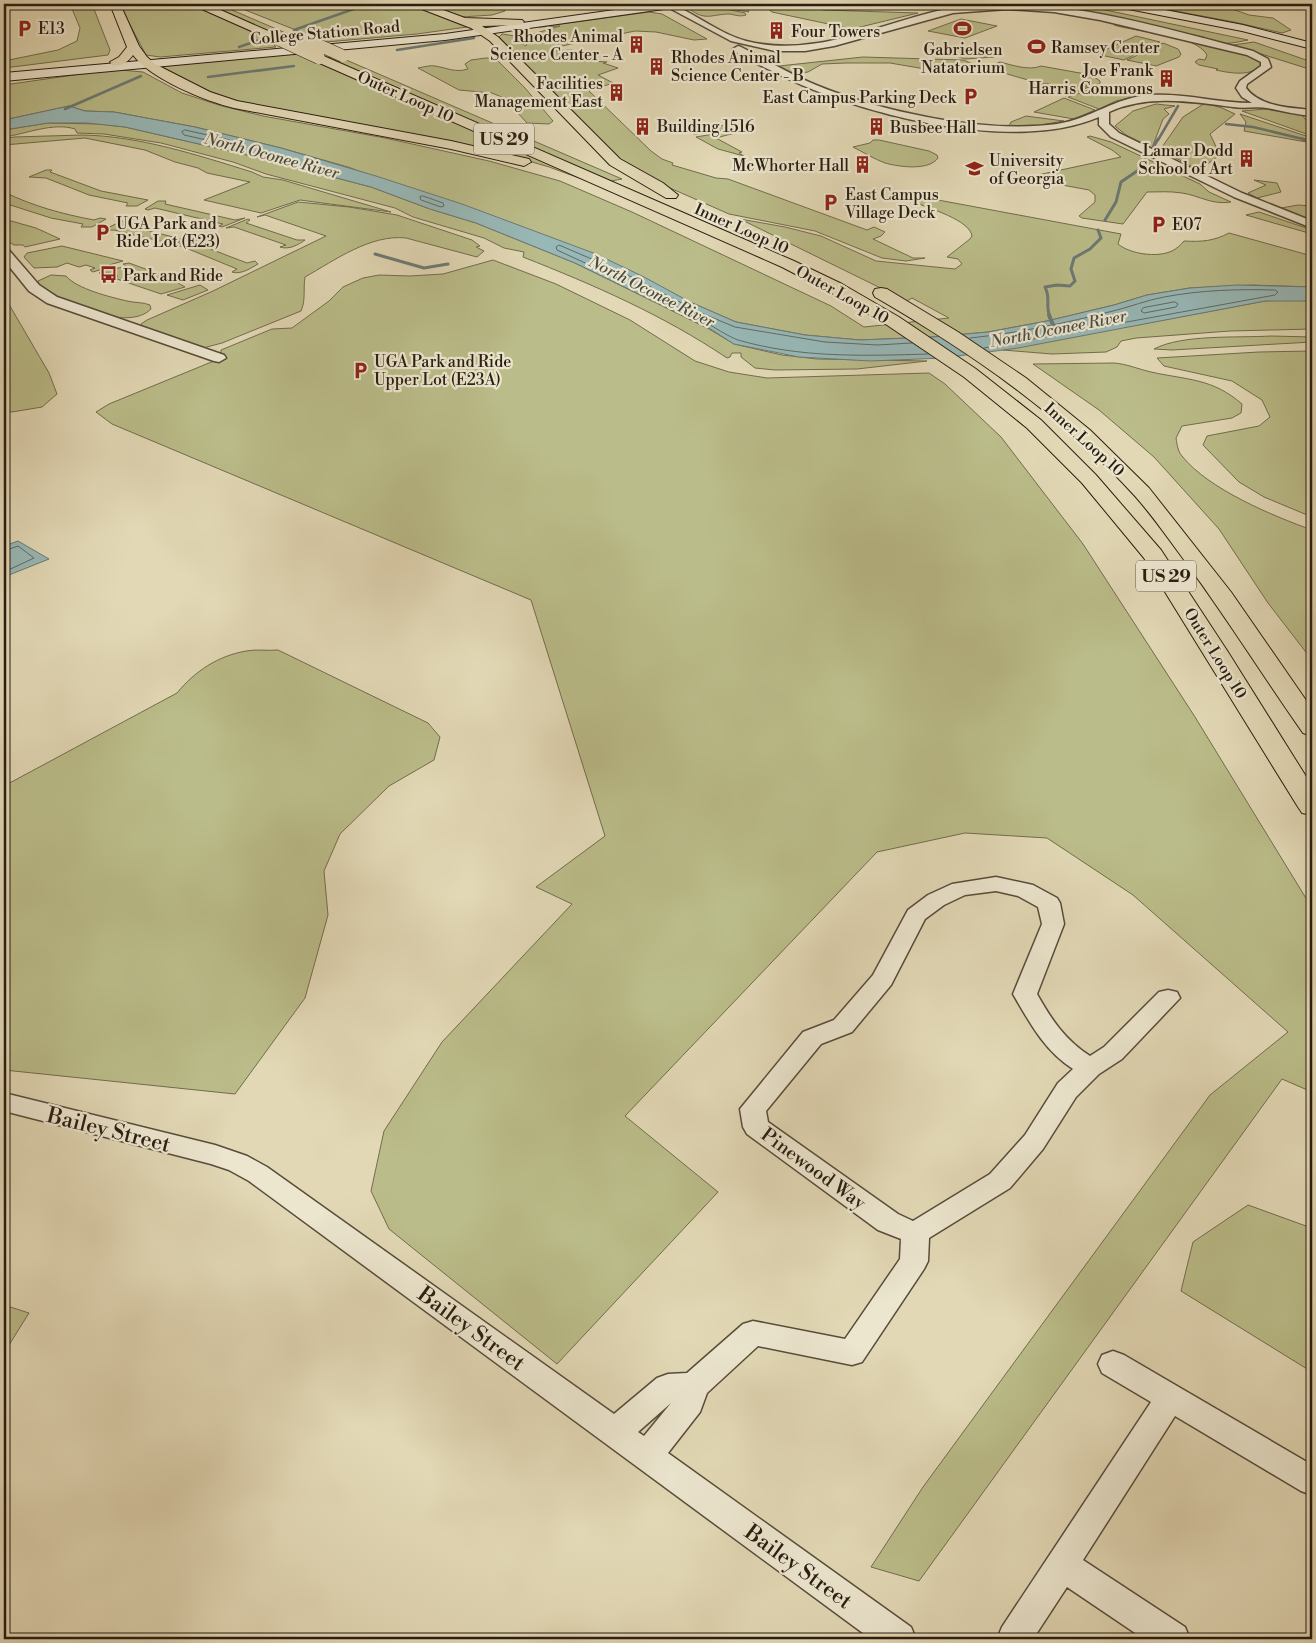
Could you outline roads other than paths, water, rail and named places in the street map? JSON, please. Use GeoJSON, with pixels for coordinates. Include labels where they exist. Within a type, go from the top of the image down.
{"type":"FeatureCollection","features":[{"type":"Feature","properties":{"kind":"highway"},"geometry":{"type":"LineString","coordinates":[[115,4],[133,47],[145,62],[206,95],[234,104],[476,150],[522,161],[561,173],[648,208],[692,213]]}},
{"type":"Feature","properties":{"kind":"highway","name":"Outer Loop 10"},"geometry":{"type":"LineString","coordinates":[[199,4],[319,58],[692,213],[828,284],[893,321],[970,373],[1034,424],[1089,479],[1153,555],[1216,652],[1312,807]]}},
{"type":"Feature","properties":{"kind":"highway","name":"US 29"},"geometry":{"type":"LineString","coordinates":[[225,4],[507,126]]}},
{"type":"Feature","properties":{"kind":"highway"},"geometry":{"type":"LineString","coordinates":[[418,4],[460,19],[485,33],[497,34],[518,25]]}},
{"type":"Feature","properties":{"kind":"highway"},"geometry":{"type":"LineString","coordinates":[[460,19],[518,25]]}},
{"type":"Feature","properties":{"kind":"highway","name":"Inner Loop 10"},"geometry":{"type":"LineString","coordinates":[[485,33],[616,162],[676,198],[597,164]]}},
{"type":"Feature","properties":{"kind":"highway"},"geometry":{"type":"LineString","coordinates":[[116,62],[123,60],[133,47]]}},
{"type":"Feature","properties":{"kind":"highway","name":"Inner Loop 10"},"geometry":{"type":"LineString","coordinates":[[692,213],[814,260]]}},
{"type":"Feature","properties":{"kind":"highway","name":"Inner Loop 10"},"geometry":{"type":"LineString","coordinates":[[868,287],[928,320],[1006,371],[1060,414],[1142,492],[1211,580],[1309,720]]}},
{"type":"Feature","properties":{"kind":"main road"},"geometry":{"type":"LineString","coordinates":[[620,10],[632,4]]}},
{"type":"Feature","properties":{"kind":"main road"},"geometry":{"type":"LineString","coordinates":[[1118,4],[1213,22],[1310,44]]}},
{"type":"Feature","properties":{"kind":"main road"},"geometry":{"type":"LineString","coordinates":[[620,10],[650,11],[670,6]]}},
{"type":"Feature","properties":{"kind":"main road","name":"College Station Road"},"geometry":{"type":"LineString","coordinates":[[4,77],[415,36],[485,33],[518,25],[620,10],[670,6]]}},
{"type":"Feature","properties":{"kind":"main road","name":"College Station Road"},"geometry":{"type":"LineString","coordinates":[[4,73],[116,62],[145,62]]}},
{"type":"Feature","properties":{"kind":"street"},"geometry":{"type":"LineString","coordinates":[[670,6],[710,28],[741,42],[772,48],[799,49],[835,45],[937,13],[957,9],[1010,6],[1052,9],[1138,26],[1240,50],[1259,57],[1265,61],[1266,67],[1243,84],[1241,88],[1247,96],[1266,105]]}},
{"type":"Feature","properties":{"kind":"street"},"geometry":{"type":"LineString","coordinates":[[670,6],[771,66],[822,91],[886,110],[980,128],[1044,128],[1080,132]]}},
{"type":"Feature","properties":{"kind":"street"},"geometry":{"type":"LineString","coordinates":[[771,66],[770,61],[777,55],[799,49]]}},
{"type":"Feature","properties":{"kind":"street"},"geometry":{"type":"LineString","coordinates":[[1044,128],[1077,123],[1122,103],[1156,98],[1193,99],[1242,106],[1266,105],[1312,113]]}},
{"type":"Feature","properties":{"kind":"street"},"geometry":{"type":"LineString","coordinates":[[1104,112],[1104,125],[1106,128],[1134,146]]}},
{"type":"Feature","properties":{"kind":"street"},"geometry":{"type":"LineString","coordinates":[[1100,135],[1134,146],[1269,209],[1312,225]]}},
{"type":"Feature","properties":{"kind":"street"},"geometry":{"type":"LineString","coordinates":[[4,252],[34,288],[52,300],[220,358]]}},
{"type":"Feature","properties":{"kind":"street","name":"Pinewood Way"},"geometry":{"type":"LineString","coordinates":[[914,1233],[888,1222],[756,1127],[753,1109],[812,1038],[843,1026],[883,979],[916,915],[936,900],[960,889],[996,884],[1026,890],[1049,903],[1053,924],[1025,994],[1045,1029],[1066,1053],[1090,1068]]}},
{"type":"Feature","properties":{"kind":"street"},"geometry":{"type":"LineString","coordinates":[[647,1456],[689,1402],[694,1386],[753,1333],[852,1353],[914,1261],[914,1233],[1000,1180],[1034,1142],[1067,1090],[1090,1068],[1113,1053],[1168,998]]}},
{"type":"Feature","properties":{"kind":"street","name":"Bailey Street"},"geometry":{"type":"LineString","coordinates":[[4,1102],[215,1155],[245,1166],[282,1190],[899,1639]]}},
{"type":"Feature","properties":{"kind":"street"},"geometry":{"type":"LineString","coordinates":[[1114,1364],[1312,1481]]}},
{"type":"Feature","properties":{"kind":"street"},"geometry":{"type":"LineString","coordinates":[[615,1432],[668,1388],[694,1386]]}},
{"type":"Feature","properties":{"kind":"street"},"geometry":{"type":"LineString","coordinates":[[1014,1639],[1170,1398]]}},
{"type":"Feature","properties":{"kind":"street"},"geometry":{"type":"LineString","coordinates":[[1062,1565],[1173,1639]]}},
{"type":"Feature","properties":{"kind":"water","name":"North Oconee River"},"geometry":{"type":"Polygon","coordinates":[[[69,106],[85,111],[114,112],[195,127],[281,148],[376,176],[462,204],[596,254],[690,302],[736,322],[805,335],[860,340],[933,337],[988,332],[1047,321],[1147,295],[1190,288],[1237,285],[1312,287],[1312,301],[1265,301],[1018,348],[943,358],[871,361],[799,357],[734,344],[709,328],[575,263],[476,223],[430,209],[371,187],[260,158],[125,127],[87,123],[48,123],[4,130],[4,120],[69,106]]]}},
{"type":"Feature","properties":{"kind":"water"},"geometry":{"type":"Polygon","coordinates":[[[18,541],[49,559],[4,577],[4,546],[18,541]]]}},
{"type":"Feature","properties":{"kind":"waterway"},"geometry":{"type":"LineString","coordinates":[[294,30],[368,4]]}},
{"type":"Feature","properties":{"kind":"waterway"},"geometry":{"type":"LineString","coordinates":[[239,47],[265,38]]}},
{"type":"Feature","properties":{"kind":"waterway"},"geometry":{"type":"LineString","coordinates":[[397,50],[474,38]]}},
{"type":"Feature","properties":{"kind":"waterway"},"geometry":{"type":"LineString","coordinates":[[208,77],[294,66]]}},
{"type":"Feature","properties":{"kind":"waterway"},"geometry":{"type":"LineString","coordinates":[[65,109],[141,76]]}},
{"type":"Feature","properties":{"kind":"waterway"},"geometry":{"type":"LineString","coordinates":[[1158,140],[1178,106]]}},
{"type":"Feature","properties":{"kind":"waterway"},"geometry":{"type":"LineString","coordinates":[[1226,124],[1253,127],[1307,140],[1302,139]]}},
{"type":"Feature","properties":{"kind":"waterway"},"geometry":{"type":"LineString","coordinates":[[1154,146],[1158,139]]}},
{"type":"Feature","properties":{"kind":"waterway"},"geometry":{"type":"LineString","coordinates":[[1105,220],[1116,202],[1121,182],[1140,169],[1141,162]]}},
{"type":"Feature","properties":{"kind":"waterway","name":"North Oconee River"},"geometry":{"type":"LineString","coordinates":[[1050,317],[1048,295],[1045,287],[1057,285],[1070,286],[1075,281],[1071,269],[1074,258],[1090,249],[1101,238],[1098,230]]}},
{"type":"Feature","properties":{"kind":"waterway"},"geometry":{"type":"LineString","coordinates":[[375,254],[424,268],[448,264]]}},
{"type":"Feature","properties":{"kind":"waterway","name":"North Oconee River"},"geometry":{"type":"LineString","coordinates":[[1049,315],[1053,325]]}},
{"type":"Feature","properties":{"kind":"place","name":"E13"},"geometry":{"type":"Point","coordinates":[24,28]}},
{"type":"Feature","properties":{"kind":"place","name":"Gabrielsen Natatorium"},"geometry":{"type":"Point","coordinates":[963,28]}},
{"type":"Feature","properties":{"kind":"place","name":"Four Towers"},"geometry":{"type":"Point","coordinates":[777,31]}},
{"type":"Feature","properties":{"kind":"place","name":"Rhodes Animal Science Center - A"},"geometry":{"type":"Point","coordinates":[637,45]}},
{"type":"Feature","properties":{"kind":"place","name":"Ramsey Center"},"geometry":{"type":"Point","coordinates":[1037,47]}},
{"type":"Feature","properties":{"kind":"place","name":"Rhodes Animal Science Center - B"},"geometry":{"type":"Point","coordinates":[657,66]}},
{"type":"Feature","properties":{"kind":"place","name":"Joe Frank Harris Commons"},"geometry":{"type":"Point","coordinates":[1167,79]}},
{"type":"Feature","properties":{"kind":"place","name":"Facilities Management East"},"geometry":{"type":"Point","coordinates":[617,92]}},
{"type":"Feature","properties":{"kind":"place","name":"East Campus Parking Deck"},"geometry":{"type":"Point","coordinates":[970,97]}},
{"type":"Feature","properties":{"kind":"place","name":"Building 1516"},"geometry":{"type":"Point","coordinates":[643,126]}},
{"type":"Feature","properties":{"kind":"place","name":"Busbee Hall"},"geometry":{"type":"Point","coordinates":[876,127]}},
{"type":"Feature","properties":{"kind":"place","name":"Lamar Dodd School of Art"},"geometry":{"type":"Point","coordinates":[1247,159]}},
{"type":"Feature","properties":{"kind":"place","name":"McWhorter Hall"},"geometry":{"type":"Point","coordinates":[863,165]}},
{"type":"Feature","properties":{"kind":"place","name":"University of Georgia"},"geometry":{"type":"Point","coordinates":[975,169]}},
{"type":"Feature","properties":{"kind":"place","name":"East Campus Village Deck"},"geometry":{"type":"Point","coordinates":[831,203]}},
{"type":"Feature","properties":{"kind":"place","name":"E07"},"geometry":{"type":"Point","coordinates":[1158,224]}},
{"type":"Feature","properties":{"kind":"place","name":"UGA Park and Ride Lot (E23)"},"geometry":{"type":"Point","coordinates":[102,232]}},
{"type":"Feature","properties":{"kind":"place","name":"Park and Ride"},"geometry":{"type":"Point","coordinates":[109,275]}},
{"type":"Feature","properties":{"kind":"place","name":"UGA Park and Ride Upper Lot (E23A)"},"geometry":{"type":"Point","coordinates":[360,370]}}]}
